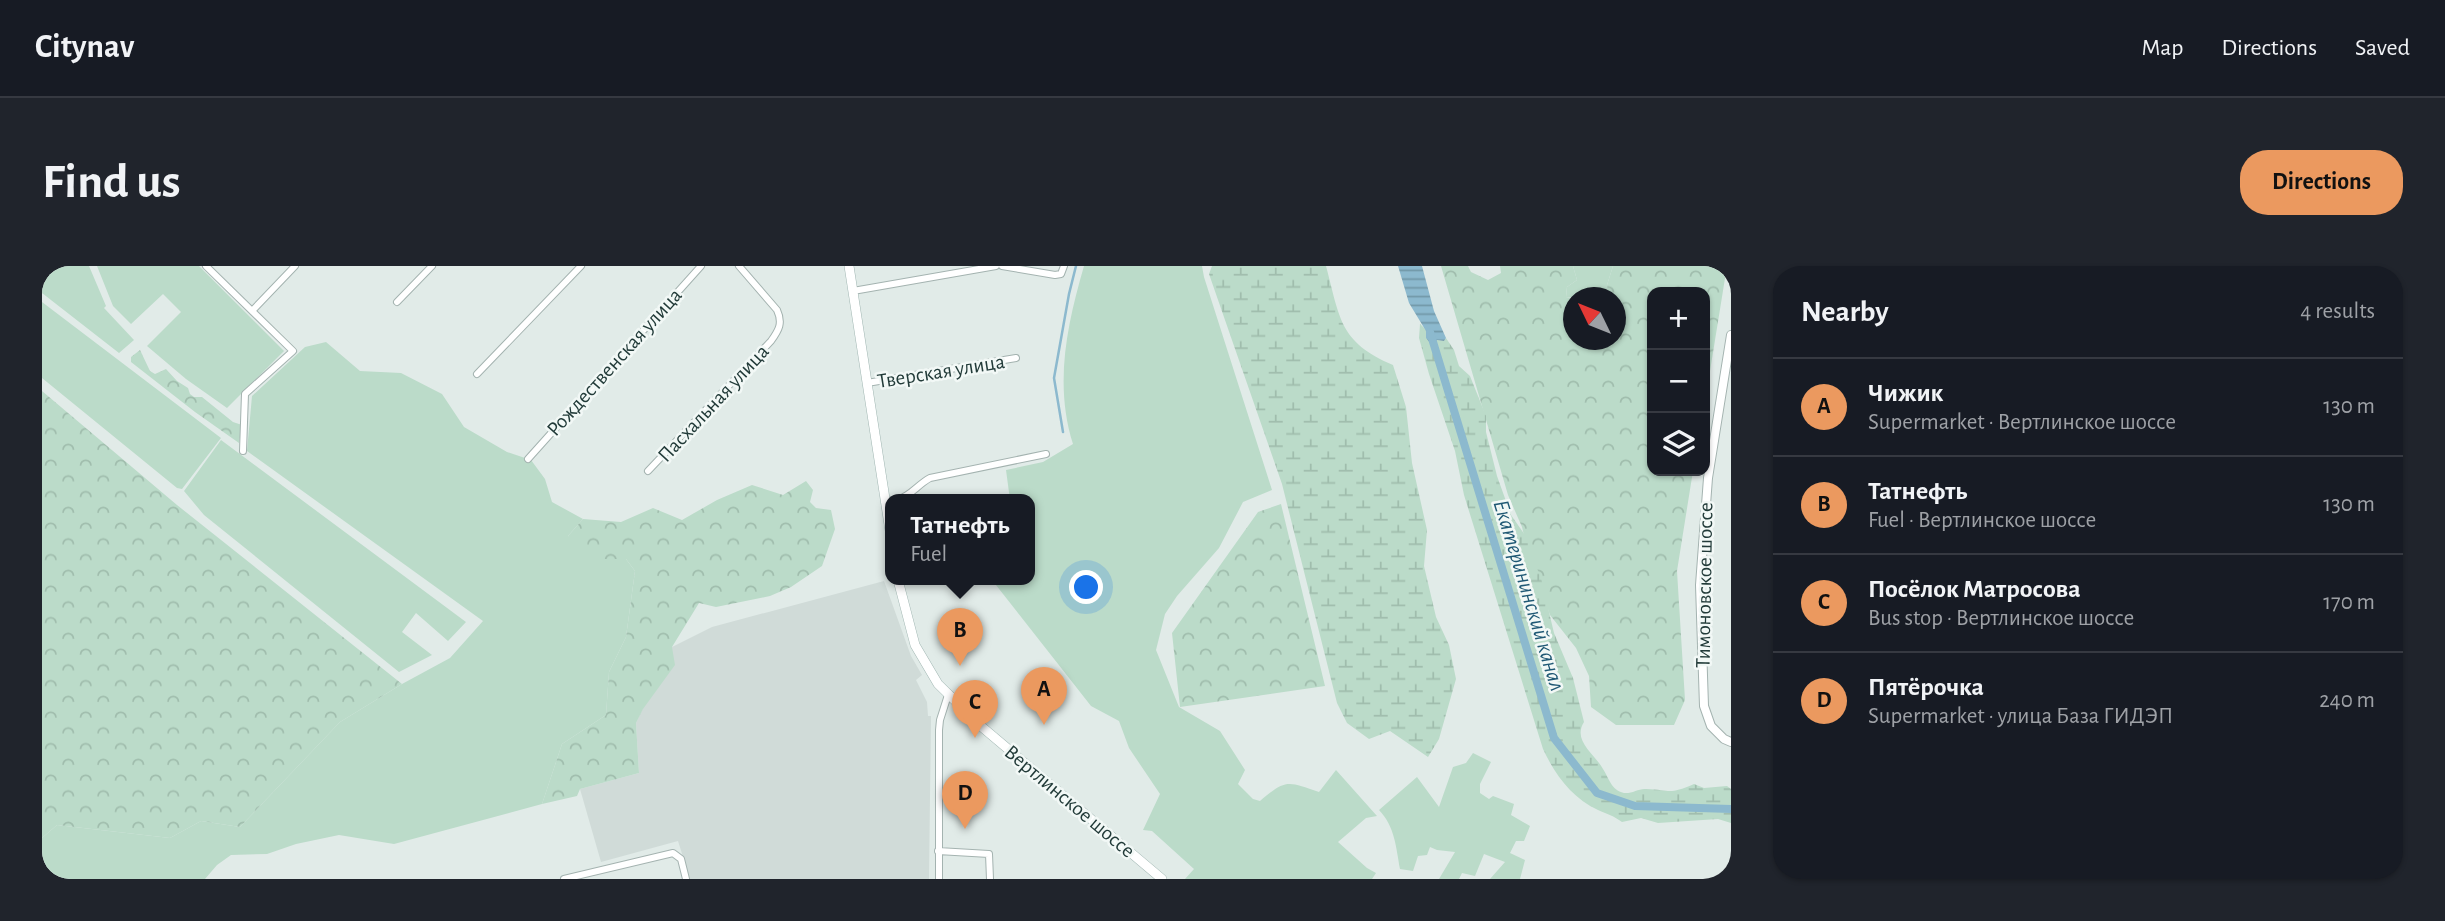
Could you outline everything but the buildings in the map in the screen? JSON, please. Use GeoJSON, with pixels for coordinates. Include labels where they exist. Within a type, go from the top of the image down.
{"type":"FeatureCollection","features":[{"type":"Feature","properties":{"kind":"main road"},"geometry":{"type":"LineString","coordinates":[[849,266],[887,494]]}},
{"type":"Feature","properties":{"kind":"main road","name":"Вертлинское шоссе"},"geometry":{"type":"LineString","coordinates":[[899,585],[915,645],[932,677],[948,695],[1162,879]]}},
{"type":"Feature","properties":{"kind":"street"},"geometry":{"type":"LineString","coordinates":[[206,266],[293,351],[245,394],[243,451]]}},
{"type":"Feature","properties":{"kind":"street"},"geometry":{"type":"LineString","coordinates":[[252,311],[295,266]]}},
{"type":"Feature","properties":{"kind":"street"},"geometry":{"type":"LineString","coordinates":[[397,302],[432,266]]}},
{"type":"Feature","properties":{"kind":"street"},"geometry":{"type":"LineString","coordinates":[[477,374],[581,266]]}},
{"type":"Feature","properties":{"kind":"street","name":"Рождественская улица"},"geometry":{"type":"LineString","coordinates":[[528,459],[701,266]]}},
{"type":"Feature","properties":{"kind":"street","name":"Пасхальная улица"},"geometry":{"type":"LineString","coordinates":[[648,471],[771,341],[780,327],[777,310],[739,266]]}},
{"type":"Feature","properties":{"kind":"street"},"geometry":{"type":"LineString","coordinates":[[853,291],[996,266]]}},
{"type":"Feature","properties":{"kind":"street"},"geometry":{"type":"LineString","coordinates":[[1002,266],[1055,275],[1061,274],[1064,266]]}},
{"type":"Feature","properties":{"kind":"street","name":"Тимоновское шоссе"},"geometry":{"type":"LineString","coordinates":[[1731,335],[1708,478],[1700,585],[1703,706],[1711,726],[1731,742]]}},
{"type":"Feature","properties":{"kind":"street","name":"Тверская улица"},"geometry":{"type":"LineString","coordinates":[[867,383],[1016,358]]}},
{"type":"Feature","properties":{"kind":"street"},"geometry":{"type":"LineString","coordinates":[[910,494],[930,478],[1045,454]]}},
{"type":"Feature","properties":{"kind":"street"},"geometry":{"type":"LineString","coordinates":[[939,879],[939,730],[948,695]]}},
{"type":"Feature","properties":{"kind":"street"},"geometry":{"type":"LineString","coordinates":[[938,851],[989,854],[990,879]]}},
{"type":"Feature","properties":{"kind":"street"},"geometry":{"type":"LineString","coordinates":[[564,879],[673,853],[681,859],[686,879]]}},
{"type":"Feature","properties":{"kind":"shaded area"},"geometry":{"type":"Polygon","coordinates":[[[884,581],[911,656],[922,675],[916,680],[927,702],[928,716],[931,716],[929,879],[690,879],[678,841],[601,862],[580,789],[639,773],[636,723],[672,647],[712,627],[884,581]]]}},
{"type":"Feature","properties":{"kind":"green space"},"geometry":{"type":"Polygon","coordinates":[[[42,266],[89,266],[106,306],[104,308],[134,340],[119,353],[42,293],[42,266]]]}},
{"type":"Feature","properties":{"kind":"green space"},"geometry":{"type":"Polygon","coordinates":[[[97,266],[199,266],[284,351],[227,408],[186,379],[147,346],[181,312],[163,294],[131,324],[113,306],[97,266]]]}},
{"type":"Feature","properties":{"kind":"green space"},"geometry":{"type":"Polygon","coordinates":[[[1084,266],[1202,266],[1272,490],[1243,502],[1219,548],[1177,596],[1165,614],[1156,650],[1179,707],[1220,731],[1245,770],[1238,784],[1253,799],[1260,801],[1287,784],[1319,792],[1336,770],[1377,816],[1366,818],[1338,842],[1376,873],[1372,879],[1185,879],[1194,869],[1152,831],[1143,830],[1160,794],[1129,748],[1119,721],[1091,706],[996,585],[1035,585],[1035,494],[1009,494],[1006,470],[1043,462],[1073,444],[1064,399],[1065,355],[1072,310],[1084,266]]]}},
{"type":"Feature","properties":{"kind":"green space"},"geometry":{"type":"Polygon","coordinates":[[[1212,266],[1326,266],[1344,326],[1362,347],[1393,365],[1406,407],[1412,463],[1427,530],[1424,566],[1436,617],[1449,645],[1456,679],[1439,739],[1428,757],[1390,731],[1369,739],[1347,723],[1337,703],[1282,484],[1209,274],[1212,266]]]}},
{"type":"Feature","properties":{"kind":"green space"},"geometry":{"type":"Polygon","coordinates":[[[1441,266],[1468,266],[1471,272],[1488,280],[1501,273],[1500,266],[1573,266],[1577,280],[1563,287],[1563,350],[1626,350],[1626,287],[1607,287],[1613,266],[1727,266],[1710,371],[1710,287],[1647,287],[1647,476],[1692,476],[1677,571],[1685,700],[1674,725],[1616,725],[1591,707],[1589,676],[1576,648],[1550,615],[1529,557],[1522,527],[1508,495],[1441,266]]]}},
{"type":"Feature","properties":{"kind":"green space"},"geometry":{"type":"Polygon","coordinates":[[[1573,266],[1613,266],[1607,287],[1567,287],[1577,280],[1573,266]]]}},
{"type":"Feature","properties":{"kind":"green space"},"geometry":{"type":"Polygon","coordinates":[[[42,302],[221,438],[182,489],[177,488],[42,378],[42,302]]]}},
{"type":"Feature","properties":{"kind":"green space"},"geometry":{"type":"Polygon","coordinates":[[[1420,324],[1437,340],[1444,341],[1446,338],[1454,350],[1459,366],[1470,376],[1486,416],[1486,432],[1497,476],[1511,515],[1527,538],[1531,559],[1540,574],[1554,633],[1573,678],[1584,722],[1581,735],[1586,747],[1613,786],[1624,793],[1643,789],[1674,791],[1694,784],[1704,788],[1727,786],[1731,789],[1731,823],[1718,819],[1658,823],[1641,818],[1622,822],[1580,799],[1565,785],[1553,768],[1543,749],[1464,495],[1455,451],[1419,338],[1420,324]]]}},
{"type":"Feature","properties":{"kind":"green space"},"geometry":{"type":"Polygon","coordinates":[[[326,342],[360,371],[401,373],[442,394],[464,427],[507,452],[531,460],[545,479],[552,502],[583,519],[568,536],[626,559],[635,571],[626,637],[609,672],[606,715],[562,744],[542,804],[394,844],[339,835],[296,844],[267,854],[231,855],[217,865],[205,879],[42,879],[42,838],[57,825],[170,838],[201,821],[240,827],[340,722],[450,658],[483,621],[247,451],[252,396],[305,347],[326,342]]]}},
{"type":"Feature","properties":{"kind":"green space"},"geometry":{"type":"Polygon","coordinates":[[[140,350],[150,371],[155,374],[166,369],[188,388],[194,397],[202,397],[233,422],[242,425],[239,443],[131,362],[131,357],[140,350]]]}},
{"type":"Feature","properties":{"kind":"green space"},"geometry":{"type":"Polygon","coordinates":[[[42,391],[177,505],[402,684],[340,722],[240,827],[201,821],[170,838],[57,825],[42,838],[42,391]]]}},
{"type":"Feature","properties":{"kind":"green space"},"geometry":{"type":"Polygon","coordinates":[[[221,440],[466,622],[448,641],[416,613],[402,632],[432,655],[399,672],[204,515],[184,491],[221,440]]]}},
{"type":"Feature","properties":{"kind":"green space"},"geometry":{"type":"Polygon","coordinates":[[[806,481],[813,490],[810,502],[816,508],[831,510],[835,529],[822,566],[791,587],[770,596],[716,607],[699,603],[672,647],[675,665],[636,723],[639,773],[580,789],[577,796],[542,804],[562,744],[606,715],[609,672],[626,637],[635,571],[626,559],[590,559],[568,536],[583,519],[621,522],[653,508],[682,520],[717,500],[752,485],[783,495],[806,481]]]}},
{"type":"Feature","properties":{"kind":"green space"},"geometry":{"type":"Polygon","coordinates":[[[1281,504],[1325,686],[1180,707],[1172,633],[1258,512],[1281,504]]]}},
{"type":"Feature","properties":{"kind":"green space"},"geometry":{"type":"Polygon","coordinates":[[[1473,753],[1491,762],[1480,784],[1480,793],[1489,799],[1493,796],[1514,804],[1511,815],[1530,826],[1524,841],[1516,841],[1510,853],[1525,860],[1520,879],[1490,879],[1505,862],[1484,854],[1475,876],[1462,873],[1459,879],[1439,879],[1455,852],[1430,847],[1427,855],[1418,856],[1413,871],[1400,869],[1392,830],[1379,810],[1417,777],[1439,807],[1453,767],[1466,763],[1473,753]]]}},
{"type":"Feature","properties":{"kind":"water"},"geometry":{"type":"Polygon","coordinates":[[[1398,266],[1422,266],[1434,311],[1446,338],[1444,341],[1437,340],[1431,344],[1426,338],[1426,331],[1409,303],[1398,266]]]}},
{"type":"Feature","properties":{"kind":"waterway"},"geometry":{"type":"LineString","coordinates":[[1063,432],[1054,378],[1076,266]]}},
{"type":"Feature","properties":{"kind":"waterway","name":"Екатерининский канал"},"geometry":{"type":"LineString","coordinates":[[1430,332],[1554,738],[1597,793],[1635,806],[1731,809]]}},
{"type":"Feature","properties":{"kind":"place","name":"Татнефть"},"geometry":{"type":"Point","coordinates":[960,666]}},
{"type":"Feature","properties":{"kind":"place","name":"Чижик"},"geometry":{"type":"Point","coordinates":[1044,725]}},
{"type":"Feature","properties":{"kind":"place","name":"Посёлок Матросова"},"geometry":{"type":"Point","coordinates":[975,738]}},
{"type":"Feature","properties":{"kind":"place","name":"Пятёрочка"},"geometry":{"type":"Point","coordinates":[965,829]}}]}
